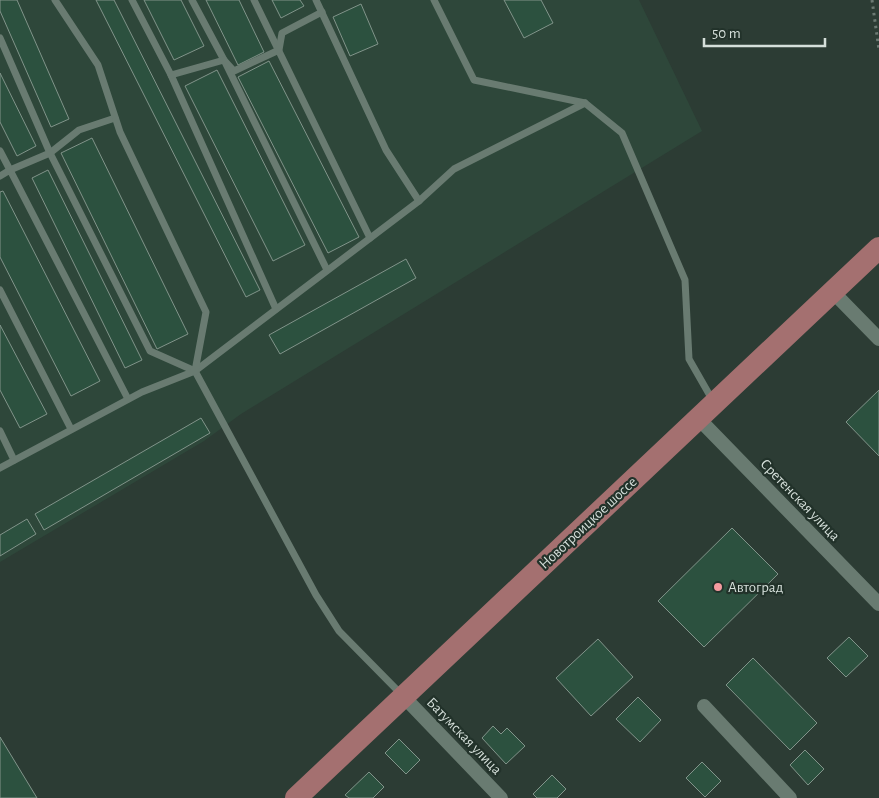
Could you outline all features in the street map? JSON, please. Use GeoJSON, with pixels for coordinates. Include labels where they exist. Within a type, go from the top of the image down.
{"type":"FeatureCollection","features":[{"type":"Feature","properties":{"kind":"main road","name":"Новотроицкое шоссе"},"geometry":{"type":"LineString","coordinates":[[296,798],[879,248]]}},
{"type":"Feature","properties":{"kind":"street"},"geometry":{"type":"LineString","coordinates":[[833,292],[879,339]]}},
{"type":"Feature","properties":{"kind":"street","name":"Сретенская улица"},"geometry":{"type":"LineString","coordinates":[[699,419],[879,604]]}},
{"type":"Feature","properties":{"kind":"street","name":"Батумская улица"},"geometry":{"type":"LineString","coordinates":[[404,697],[501,798]]}},
{"type":"Feature","properties":{"kind":"street"},"geometry":{"type":"LineString","coordinates":[[704,706],[790,798]]}},
{"type":"Feature","properties":{"kind":"lane"},"geometry":{"type":"LineString","coordinates":[[55,0],[98,65],[120,132],[206,312],[195,371]]}},
{"type":"Feature","properties":{"kind":"lane"},"geometry":{"type":"LineString","coordinates":[[132,0],[171,75],[276,309]]}},
{"type":"Feature","properties":{"kind":"lane"},"geometry":{"type":"LineString","coordinates":[[192,0],[224,60],[327,270]]}},
{"type":"Feature","properties":{"kind":"lane"},"geometry":{"type":"LineString","coordinates":[[254,0],[370,238]]}},
{"type":"Feature","properties":{"kind":"lane"},"geometry":{"type":"LineString","coordinates":[[316,0],[386,150],[419,201]]}},
{"type":"Feature","properties":{"kind":"lane"},"geometry":{"type":"LineString","coordinates":[[434,0],[474,80],[585,103],[622,133],[685,280],[689,359],[715,403]]}},
{"type":"Feature","properties":{"kind":"lane"},"geometry":{"type":"LineString","coordinates":[[278,50],[282,33],[322,12]]}},
{"type":"Feature","properties":{"kind":"lane"},"geometry":{"type":"LineString","coordinates":[[0,38],[50,153],[150,351],[195,371],[316,595],[334,624],[404,697]]}},
{"type":"Feature","properties":{"kind":"lane"},"geometry":{"type":"LineString","coordinates":[[224,60],[234,71],[278,50]]}},
{"type":"Feature","properties":{"kind":"lane"},"geometry":{"type":"LineString","coordinates":[[171,75],[224,60]]}},
{"type":"Feature","properties":{"kind":"lane"},"geometry":{"type":"LineString","coordinates":[[0,468],[142,392],[195,371],[419,201],[454,169],[585,103]]}},
{"type":"Feature","properties":{"kind":"lane"},"geometry":{"type":"LineString","coordinates":[[0,176],[50,153],[79,130],[115,118]]}},
{"type":"Feature","properties":{"kind":"lane"},"geometry":{"type":"LineString","coordinates":[[0,151],[128,399]]}},
{"type":"Feature","properties":{"kind":"lane"},"geometry":{"type":"LineString","coordinates":[[0,290],[71,430]]}},
{"type":"Feature","properties":{"kind":"lane"},"geometry":{"type":"LineString","coordinates":[[0,431],[14,460]]}},
{"type":"Feature","properties":{"kind":"path"},"geometry":{"type":"LineString","coordinates":[[872,0],[879,50]]}},
{"type":"Feature","properties":{"kind":"shaded area"},"geometry":{"type":"Polygon","coordinates":[[[0,0],[639,0],[702,131],[241,414],[204,441],[0,562],[0,0]]]}},
{"type":"Feature","properties":{"kind":"building"},"geometry":{"type":"Polygon","coordinates":[[[0,0],[17,0],[69,119],[51,127],[0,11],[0,0]]]}},
{"type":"Feature","properties":{"kind":"building"},"geometry":{"type":"Polygon","coordinates":[[[96,0],[114,0],[260,290],[246,297],[96,0]]]}},
{"type":"Feature","properties":{"kind":"building"},"geometry":{"type":"Polygon","coordinates":[[[144,0],[181,0],[204,46],[174,60],[144,0]]]}},
{"type":"Feature","properties":{"kind":"building"},"geometry":{"type":"Polygon","coordinates":[[[206,0],[239,0],[264,52],[238,65],[206,0]]]}},
{"type":"Feature","properties":{"kind":"building"},"geometry":{"type":"Polygon","coordinates":[[[272,0],[300,0],[304,6],[281,18],[272,0]]]}},
{"type":"Feature","properties":{"kind":"building"},"geometry":{"type":"Polygon","coordinates":[[[504,0],[541,0],[553,23],[524,38],[504,0]]]}},
{"type":"Feature","properties":{"kind":"building"},"geometry":{"type":"Polygon","coordinates":[[[361,4],[378,44],[350,56],[333,17],[361,4]]]}},
{"type":"Feature","properties":{"kind":"building"},"geometry":{"type":"Polygon","coordinates":[[[269,61],[359,237],[328,253],[238,77],[269,61]]]}},
{"type":"Feature","properties":{"kind":"building"},"geometry":{"type":"Polygon","coordinates":[[[217,70],[305,245],[273,261],[185,86],[217,70]]]}},
{"type":"Feature","properties":{"kind":"building"},"geometry":{"type":"Polygon","coordinates":[[[0,73],[36,146],[17,156],[0,122],[0,73]]]}},
{"type":"Feature","properties":{"kind":"building"},"geometry":{"type":"Polygon","coordinates":[[[92,138],[188,334],[157,349],[61,153],[92,138]]]}},
{"type":"Feature","properties":{"kind":"building"},"geometry":{"type":"Polygon","coordinates":[[[48,170],[142,360],[125,368],[32,178],[48,170]]]}},
{"type":"Feature","properties":{"kind":"building"},"geometry":{"type":"Polygon","coordinates":[[[3,191],[100,381],[71,396],[0,257],[0,192],[3,191]]]}},
{"type":"Feature","properties":{"kind":"building"},"geometry":{"type":"Polygon","coordinates":[[[406,259],[416,278],[280,354],[269,335],[406,259]]]}},
{"type":"Feature","properties":{"kind":"building"},"geometry":{"type":"Polygon","coordinates":[[[0,325],[47,414],[20,428],[0,390],[0,325]]]}},
{"type":"Feature","properties":{"kind":"building"},"geometry":{"type":"Polygon","coordinates":[[[879,390],[879,456],[846,422],[879,390]]]}},
{"type":"Feature","properties":{"kind":"building"},"geometry":{"type":"Polygon","coordinates":[[[201,418],[210,433],[44,530],[35,514],[201,418]]]}},
{"type":"Feature","properties":{"kind":"building"},"geometry":{"type":"Polygon","coordinates":[[[27,519],[36,534],[0,556],[0,535],[27,519]]]}},
{"type":"Feature","properties":{"kind":"building","name":"Автоград"},"geometry":{"type":"Polygon","coordinates":[[[732,528],[778,574],[704,647],[658,601],[732,528]]]}},
{"type":"Feature","properties":{"kind":"building"},"geometry":{"type":"Polygon","coordinates":[[[849,637],[868,656],[846,677],[827,658],[849,637]]]}},
{"type":"Feature","properties":{"kind":"building"},"geometry":{"type":"Polygon","coordinates":[[[598,639],[633,677],[591,716],[556,678],[598,639]]]}},
{"type":"Feature","properties":{"kind":"building"},"geometry":{"type":"Polygon","coordinates":[[[753,658],[817,723],[790,750],[726,685],[753,658]]]}},
{"type":"Feature","properties":{"kind":"building"},"geometry":{"type":"Polygon","coordinates":[[[638,697],[661,720],[640,742],[616,719],[638,697]]]}},
{"type":"Feature","properties":{"kind":"building"},"geometry":{"type":"Polygon","coordinates":[[[493,726],[501,734],[507,728],[525,746],[506,764],[482,738],[493,726]]]}},
{"type":"Feature","properties":{"kind":"building"},"geometry":{"type":"Polygon","coordinates":[[[0,737],[37,798],[0,798],[0,737]]]}},
{"type":"Feature","properties":{"kind":"building"},"geometry":{"type":"Polygon","coordinates":[[[399,739],[420,760],[406,774],[385,753],[399,739]]]}},
{"type":"Feature","properties":{"kind":"building"},"geometry":{"type":"Polygon","coordinates":[[[805,750],[824,769],[808,785],[790,765],[805,750]]]}},
{"type":"Feature","properties":{"kind":"building"},"geometry":{"type":"Polygon","coordinates":[[[702,762],[721,781],[705,797],[686,778],[702,762]]]}},
{"type":"Feature","properties":{"kind":"building"},"geometry":{"type":"Polygon","coordinates":[[[369,772],[384,787],[373,798],[349,798],[345,795],[369,772]]]}},
{"type":"Feature","properties":{"kind":"building"},"geometry":{"type":"Polygon","coordinates":[[[552,775],[566,789],[557,798],[537,798],[533,794],[552,775]]]}},
{"type":"Feature","properties":{"kind":"place","name":"Автоград"},"geometry":{"type":"Point","coordinates":[718,587]}}]}
